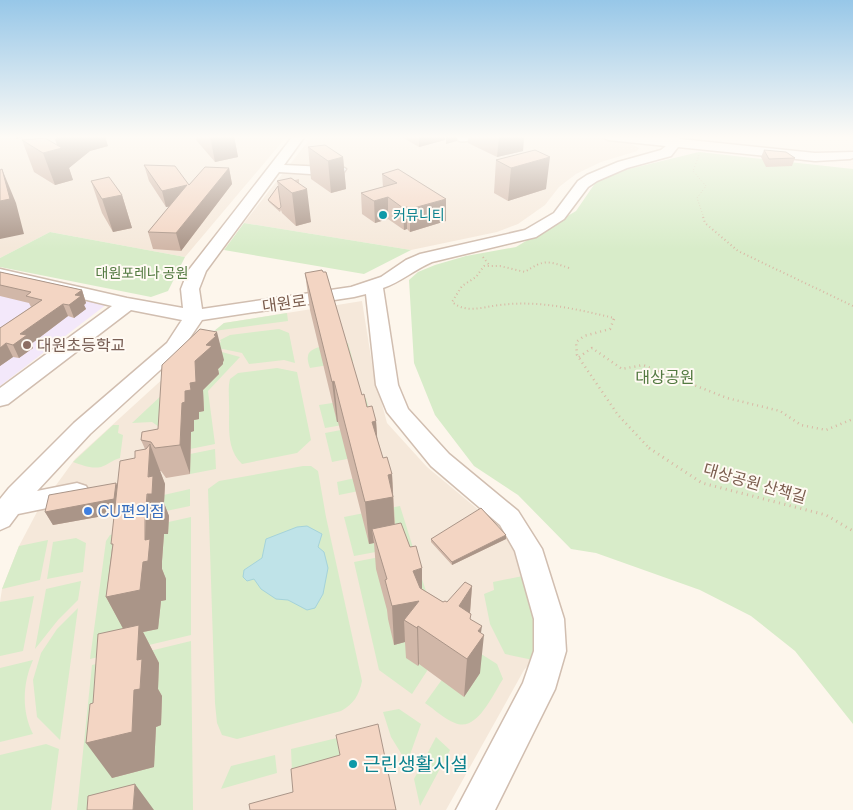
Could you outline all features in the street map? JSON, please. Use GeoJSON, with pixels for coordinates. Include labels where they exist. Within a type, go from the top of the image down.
{"type":"FeatureCollection","features":[{"type":"Feature","properties":{"kind":"street"},"geometry":{"type":"LineString","coordinates":[[7,503],[61,449],[187,333],[193,316],[190,289],[197,271],[270,174]]}},
{"type":"Feature","properties":{"kind":"street","name":"대원로"},"geometry":{"type":"LineString","coordinates":[[0,274],[127,304],[193,316],[344,295],[387,281],[412,264],[426,258],[530,234],[559,216],[583,184],[600,174]]}},
{"type":"Feature","properties":{"kind":"street"},"geometry":{"type":"LineString","coordinates":[[374,286],[387,385],[398,412],[440,460],[528,549],[549,619],[550,651],[538,688],[475,810]]}},
{"type":"Feature","properties":{"kind":"street"},"geometry":{"type":"LineString","coordinates":[[0,399],[127,304]]}},
{"type":"Feature","properties":{"kind":"street"},"geometry":{"type":"LineString","coordinates":[[7,503],[96,490]]}},
{"type":"Feature","properties":{"kind":"path"},"geometry":{"type":"LineString","coordinates":[[695,174],[706,186],[697,198],[705,223],[738,251],[853,306]]}},
{"type":"Feature","properties":{"kind":"path"},"geometry":{"type":"LineString","coordinates":[[569,268],[549,260],[525,272],[500,266],[484,266],[476,277],[462,286],[452,302],[460,308],[469,311],[498,305],[551,304],[614,318],[610,329],[584,336],[576,342],[579,358],[592,348],[622,369],[643,365],[727,398],[780,411],[801,425],[826,430],[853,419]]}},
{"type":"Feature","properties":{"kind":"path","name":"대상공원 산책길"},"geometry":{"type":"LineString","coordinates":[[579,358],[618,415],[651,450],[702,483],[826,515],[853,531]]}},
{"type":"Feature","properties":{"kind":"shaded area"},"geometry":{"type":"Polygon","coordinates":[[[0,174],[255,174],[185,257],[50,232],[0,258],[0,174]]]}},
{"type":"Feature","properties":{"kind":"shaded area"},"geometry":{"type":"Polygon","coordinates":[[[282,174],[576,174],[559,187],[545,205],[518,224],[497,232],[411,250],[244,223],[282,174]]]}},
{"type":"Feature","properties":{"kind":"shaded area","name":"대원초등학교"},"geometry":{"type":"Polygon","coordinates":[[[0,278],[107,304],[0,386],[0,278]]]}},
{"type":"Feature","properties":{"kind":"shaded area"},"geometry":{"type":"Polygon","coordinates":[[[362,301],[373,370],[387,423],[427,467],[492,521],[512,545],[523,576],[533,660],[524,670],[446,810],[0,810],[0,602],[2,589],[19,546],[38,510],[75,459],[224,323],[362,301]]]}},
{"type":"Feature","properties":{"kind":"green space","name":"대상공원"},"geometry":{"type":"Polygon","coordinates":[[[609,174],[853,174],[853,724],[795,651],[751,616],[700,590],[596,553],[571,549],[518,495],[474,466],[435,415],[414,363],[409,280],[418,272],[435,265],[466,256],[516,247],[576,211],[600,176],[609,174]]]}},
{"type":"Feature","properties":{"kind":"green space"},"geometry":{"type":"Polygon","coordinates":[[[244,223],[411,250],[364,274],[224,250],[244,223]]]}},
{"type":"Feature","properties":{"kind":"green space","name":"대원포레나 공원"},"geometry":{"type":"Polygon","coordinates":[[[50,232],[185,257],[168,291],[151,297],[0,267],[0,258],[50,232]]]}},
{"type":"Feature","properties":{"kind":"green space"},"geometry":{"type":"Polygon","coordinates":[[[287,313],[288,321],[214,331],[224,323],[287,313]]]}},
{"type":"Feature","properties":{"kind":"green space"},"geometry":{"type":"Polygon","coordinates":[[[279,329],[289,333],[295,363],[284,360],[249,364],[242,353],[213,347],[221,342],[220,340],[230,335],[279,329]]]}},
{"type":"Feature","properties":{"kind":"green space"},"geometry":{"type":"Polygon","coordinates":[[[348,343],[353,361],[310,368],[308,356],[313,349],[348,343]]]}},
{"type":"Feature","properties":{"kind":"green space"},"geometry":{"type":"Polygon","coordinates":[[[211,349],[240,357],[208,391],[215,444],[190,449],[152,422],[132,423],[211,349]]]}},
{"type":"Feature","properties":{"kind":"green space"},"geometry":{"type":"Polygon","coordinates":[[[277,368],[297,372],[311,440],[297,453],[242,464],[233,451],[231,443],[230,379],[238,373],[277,368]]]}},
{"type":"Feature","properties":{"kind":"green space"},"geometry":{"type":"Polygon","coordinates":[[[366,398],[372,420],[325,428],[319,405],[366,398]]]}},
{"type":"Feature","properties":{"kind":"green space"},"geometry":{"type":"Polygon","coordinates":[[[373,424],[381,452],[332,462],[325,433],[373,424]]]}},
{"type":"Feature","properties":{"kind":"green space"},"geometry":{"type":"Polygon","coordinates":[[[113,425],[119,425],[118,433],[123,435],[120,458],[97,467],[73,462],[113,425]]]}},
{"type":"Feature","properties":{"kind":"green space"},"geometry":{"type":"Polygon","coordinates":[[[215,449],[216,469],[190,474],[190,454],[215,449]]]}},
{"type":"Feature","properties":{"kind":"green space"},"geometry":{"type":"Polygon","coordinates":[[[311,466],[318,471],[326,517],[362,681],[361,686],[353,702],[341,711],[237,739],[222,735],[217,723],[215,703],[208,489],[219,481],[311,466]]]}},
{"type":"Feature","properties":{"kind":"green space"},"geometry":{"type":"Polygon","coordinates":[[[387,471],[393,484],[339,495],[337,482],[387,471]]]}},
{"type":"Feature","properties":{"kind":"green space"},"geometry":{"type":"Polygon","coordinates":[[[190,489],[190,506],[128,519],[146,499],[190,489]]]}},
{"type":"Feature","properties":{"kind":"green space"},"geometry":{"type":"Polygon","coordinates":[[[400,506],[415,554],[392,549],[354,556],[344,517],[400,506]]]}},
{"type":"Feature","properties":{"kind":"green space"},"geometry":{"type":"Polygon","coordinates":[[[191,517],[191,635],[90,659],[106,541],[110,535],[191,517]]]}},
{"type":"Feature","properties":{"kind":"green space"},"geometry":{"type":"Polygon","coordinates":[[[76,538],[86,543],[83,572],[47,579],[53,542],[76,538]]]}},
{"type":"Feature","properties":{"kind":"green space"},"geometry":{"type":"Polygon","coordinates":[[[48,540],[40,580],[2,589],[19,546],[48,540]]]}},
{"type":"Feature","properties":{"kind":"green space"},"geometry":{"type":"Polygon","coordinates":[[[395,554],[416,561],[437,624],[451,634],[412,694],[379,670],[354,562],[395,554]]]}},
{"type":"Feature","properties":{"kind":"green space"},"geometry":{"type":"Polygon","coordinates":[[[523,576],[539,630],[533,660],[505,654],[490,624],[484,594],[494,590],[493,582],[523,576]]]}},
{"type":"Feature","properties":{"kind":"green space"},"geometry":{"type":"Polygon","coordinates":[[[81,581],[78,600],[58,620],[35,649],[46,589],[81,581]]]}},
{"type":"Feature","properties":{"kind":"green space"},"geometry":{"type":"Polygon","coordinates":[[[34,596],[23,651],[0,656],[0,602],[34,596]]]}},
{"type":"Feature","properties":{"kind":"green space"},"geometry":{"type":"Polygon","coordinates":[[[78,608],[60,740],[37,717],[33,680],[41,653],[57,629],[78,608]]]}},
{"type":"Feature","properties":{"kind":"green space"},"geometry":{"type":"Polygon","coordinates":[[[191,641],[193,810],[77,810],[92,665],[191,641]]]}},
{"type":"Feature","properties":{"kind":"green space"},"geometry":{"type":"Polygon","coordinates":[[[467,645],[497,664],[503,679],[484,710],[470,722],[463,725],[447,719],[425,703],[467,645]]]}},
{"type":"Feature","properties":{"kind":"green space"},"geometry":{"type":"Polygon","coordinates":[[[33,660],[25,687],[25,706],[33,734],[0,742],[0,668],[33,660]]]}},
{"type":"Feature","properties":{"kind":"green space"},"geometry":{"type":"Polygon","coordinates":[[[399,709],[421,724],[407,763],[391,737],[383,712],[399,709]]]}},
{"type":"Feature","properties":{"kind":"green space"},"geometry":{"type":"Polygon","coordinates":[[[436,737],[450,750],[420,806],[414,779],[436,737]]]}},
{"type":"Feature","properties":{"kind":"green space"},"geometry":{"type":"Polygon","coordinates":[[[337,738],[340,759],[292,772],[291,749],[337,738]]]}},
{"type":"Feature","properties":{"kind":"green space"},"geometry":{"type":"Polygon","coordinates":[[[46,744],[59,749],[51,810],[0,810],[0,755],[46,744]]]}},
{"type":"Feature","properties":{"kind":"green space"},"geometry":{"type":"Polygon","coordinates":[[[275,755],[277,773],[221,789],[231,766],[275,755]]]}},
{"type":"Feature","properties":{"kind":"water"},"geometry":{"type":"Polygon","coordinates":[[[307,526],[322,534],[318,547],[324,552],[328,568],[323,594],[315,608],[307,610],[288,600],[276,599],[261,589],[254,579],[247,581],[243,577],[244,570],[262,558],[266,539],[297,527],[307,526]]]}},
{"type":"Feature","properties":{"kind":"building"},"geometry":{"type":"Polygon","coordinates":[[[0,174],[3,174],[10,199],[0,201],[0,174]]]}},
{"type":"Feature","properties":{"kind":"building"},"geometry":{"type":"Polygon","coordinates":[[[150,174],[181,174],[189,185],[199,174],[224,174],[176,233],[148,232],[187,185],[162,191],[150,174]]]}},
{"type":"Feature","properties":{"kind":"building"},"geometry":{"type":"Polygon","coordinates":[[[382,174],[406,174],[446,199],[410,209],[407,207],[403,208],[388,197],[374,201],[361,193],[397,183],[382,174]]]}},
{"type":"Feature","properties":{"kind":"building"},"geometry":{"type":"Polygon","coordinates":[[[109,177],[122,195],[102,199],[91,181],[109,177]]]}},
{"type":"Feature","properties":{"kind":"building"},"geometry":{"type":"Polygon","coordinates":[[[291,178],[307,189],[292,193],[277,181],[291,178]]]}},
{"type":"Feature","properties":{"kind":"building"},"geometry":{"type":"Polygon","coordinates":[[[278,186],[281,207],[279,209],[268,200],[278,186]]]}},
{"type":"Feature","properties":{"kind":"building"},"geometry":{"type":"Polygon","coordinates":[[[322,270],[326,272],[362,395],[364,394],[367,407],[372,406],[376,421],[372,422],[383,458],[387,457],[392,474],[388,475],[393,497],[365,502],[334,381],[332,382],[305,273],[322,270]]]}},
{"type":"Feature","properties":{"kind":"building"},"geometry":{"type":"Polygon","coordinates":[[[0,272],[82,290],[75,295],[81,296],[69,305],[63,304],[20,334],[27,335],[13,345],[6,343],[0,348],[0,328],[42,300],[26,296],[31,292],[0,285],[0,272]]]}},
{"type":"Feature","properties":{"kind":"building"},"geometry":{"type":"Polygon","coordinates":[[[200,329],[217,332],[214,335],[216,336],[206,345],[212,346],[195,361],[196,382],[190,383],[191,390],[185,391],[185,402],[182,403],[180,445],[155,448],[151,442],[141,440],[142,432],[158,429],[162,365],[200,329]]]}},
{"type":"Feature","properties":{"kind":"building"},"geometry":{"type":"Polygon","coordinates":[[[150,444],[148,477],[153,476],[152,494],[147,494],[145,540],[150,539],[148,561],[143,562],[140,590],[106,597],[113,544],[111,544],[120,461],[135,458],[135,451],[146,449],[150,444]]]}},
{"type":"Feature","properties":{"kind":"building"},"geometry":{"type":"Polygon","coordinates":[[[116,483],[114,499],[45,512],[49,495],[116,483]]]}},
{"type":"Feature","properties":{"kind":"building"},"geometry":{"type":"Polygon","coordinates":[[[481,508],[506,535],[452,562],[431,539],[481,508]]]}},
{"type":"Feature","properties":{"kind":"building"},"geometry":{"type":"Polygon","coordinates":[[[401,523],[410,547],[416,546],[422,568],[413,571],[420,588],[443,602],[447,602],[465,582],[472,586],[459,606],[471,614],[470,619],[482,626],[478,631],[484,635],[467,659],[418,626],[417,628],[404,620],[419,601],[392,606],[385,580],[387,579],[372,529],[401,523]]]}},
{"type":"Feature","properties":{"kind":"building"},"geometry":{"type":"Polygon","coordinates":[[[139,625],[137,660],[142,659],[140,689],[134,690],[132,732],[86,743],[90,704],[93,703],[98,634],[139,625]]]}},
{"type":"Feature","properties":{"kind":"building","name":"근린생활시설"},"geometry":{"type":"Polygon","coordinates":[[[378,724],[396,810],[250,810],[249,804],[293,792],[291,769],[340,755],[336,735],[378,724]]]}},
{"type":"Feature","properties":{"kind":"building"},"geometry":{"type":"Polygon","coordinates":[[[135,784],[133,810],[87,810],[88,796],[135,784]]]}},
{"type":"Feature","properties":{"kind":"place","name":"커뮤니티"},"geometry":{"type":"Point","coordinates":[383,215]}},
{"type":"Feature","properties":{"kind":"place","name":"대원초등학교"},"geometry":{"type":"Point","coordinates":[27,345]}},
{"type":"Feature","properties":{"kind":"place","name":"CU편의점"},"geometry":{"type":"Point","coordinates":[88,511]}},
{"type":"Feature","properties":{"kind":"place","name":"근린생활시설"},"geometry":{"type":"Point","coordinates":[353,764]}}]}
